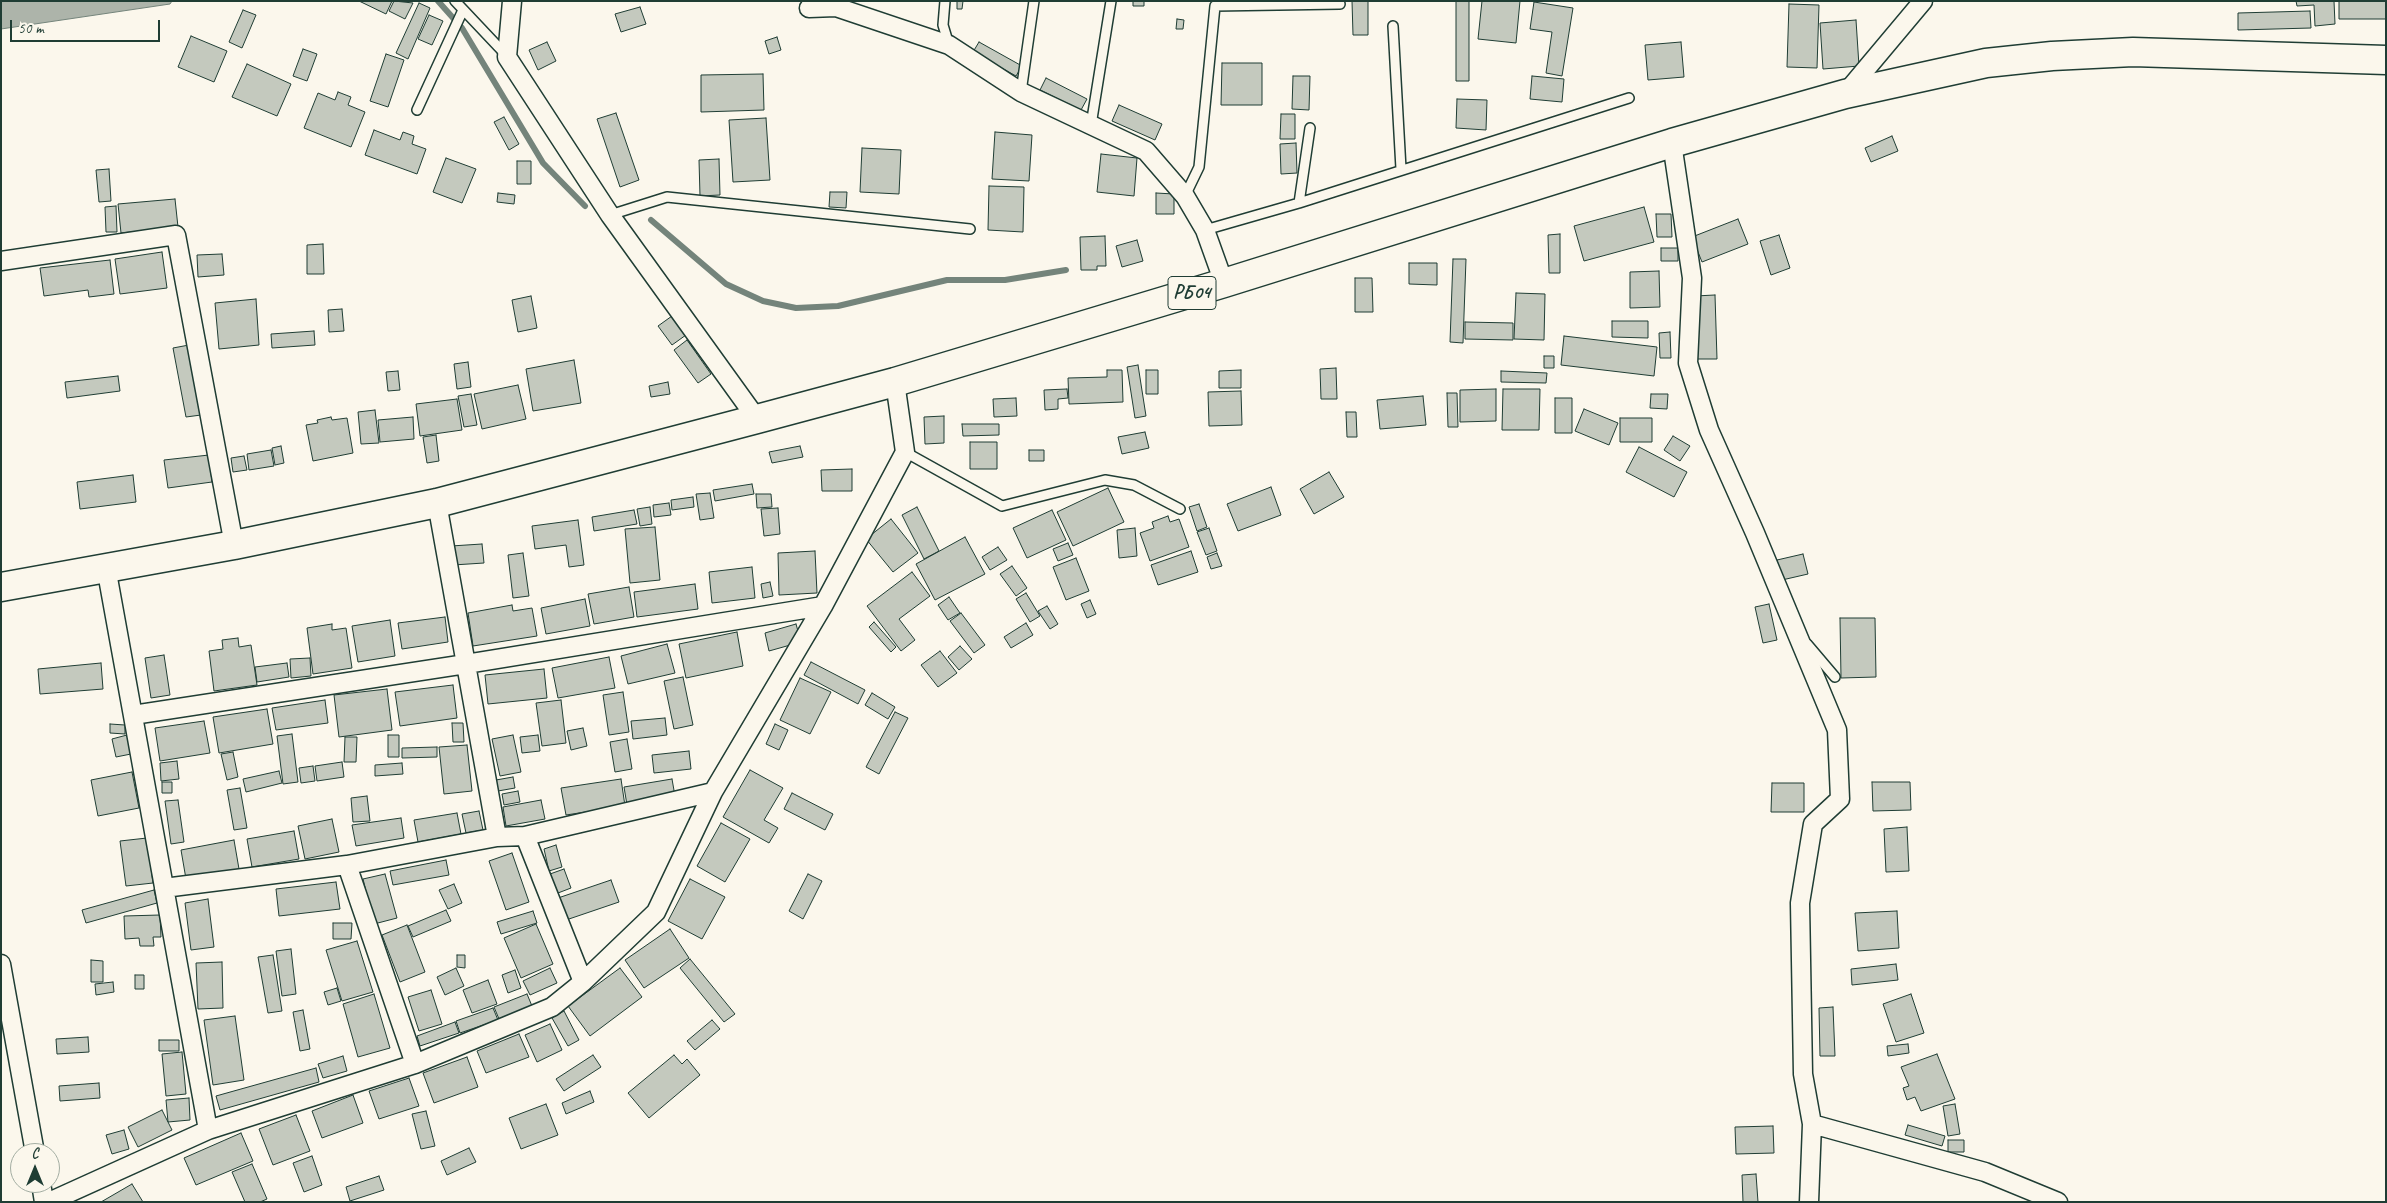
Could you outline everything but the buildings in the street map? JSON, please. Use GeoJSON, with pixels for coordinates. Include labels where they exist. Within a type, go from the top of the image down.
{"type":"FeatureCollection","features":[{"type":"Feature","properties":{"kind":"main road","name":"РБ04"},"geometry":{"type":"LineString","coordinates":[[1,587],[234,544],[437,503],[757,419],[895,382],[1224,284],[1672,143],[1845,94],[1986,63],[2052,56],[2133,52],[2386,60]]}},
{"type":"Feature","properties":{"kind":"street"},"geometry":{"type":"LineString","coordinates":[[512,1],[508,57],[610,215],[757,419]]}},
{"type":"Feature","properties":{"kind":"street"},"geometry":{"type":"LineString","coordinates":[[1845,94],[1923,1]]}},
{"type":"Feature","properties":{"kind":"street"},"geometry":{"type":"LineString","coordinates":[[809,8],[836,4],[949,45],[1021,92],[1146,151],[1185,196],[1205,230],[1224,284]]}},
{"type":"Feature","properties":{"kind":"street"},"geometry":{"type":"LineString","coordinates":[[1672,143],[1692,278],[1688,363],[1709,430],[1837,730],[1840,799],[1813,824],[1800,904],[1803,1074],[1812,1124],[1809,1202]]}},
{"type":"Feature","properties":{"kind":"street"},"geometry":{"type":"LineString","coordinates":[[1,261],[176,235],[234,544]]}},
{"type":"Feature","properties":{"kind":"street"},"geometry":{"type":"LineString","coordinates":[[49,1202],[208,1130],[415,1064],[552,1007],[583,982],[656,912],[713,792],[823,606],[905,452],[895,382]]}},
{"type":"Feature","properties":{"kind":"street"},"geometry":{"type":"LineString","coordinates":[[437,503],[497,837]]}},
{"type":"Feature","properties":{"kind":"street"},"geometry":{"type":"LineString","coordinates":[[106,567],[208,1130]]}},
{"type":"Feature","properties":{"kind":"street"},"geometry":{"type":"LineString","coordinates":[[133,714],[466,664],[823,606]]}},
{"type":"Feature","properties":{"kind":"street"},"geometry":{"type":"LineString","coordinates":[[164,888],[347,864],[497,837],[525,836],[713,792]]}},
{"type":"Feature","properties":{"kind":"street"},"geometry":{"type":"LineString","coordinates":[[525,836],[583,982]]}},
{"type":"Feature","properties":{"kind":"street"},"geometry":{"type":"LineString","coordinates":[[347,864],[415,1064]]}},
{"type":"Feature","properties":{"kind":"street"},"geometry":{"type":"LineString","coordinates":[[1,964],[33,1143]]}},
{"type":"Feature","properties":{"kind":"street"},"geometry":{"type":"LineString","coordinates":[[1812,1124],[1985,1172],[2058,1202]]}},
{"type":"Feature","properties":{"kind":"lane"},"geometry":{"type":"LineString","coordinates":[[455,1],[462,14],[508,57]]}},
{"type":"Feature","properties":{"kind":"lane"},"geometry":{"type":"LineString","coordinates":[[946,1],[942,25],[949,45]]}},
{"type":"Feature","properties":{"kind":"lane"},"geometry":{"type":"LineString","coordinates":[[1021,92],[1034,1]]}},
{"type":"Feature","properties":{"kind":"lane"},"geometry":{"type":"LineString","coordinates":[[1091,125],[1111,1]]}},
{"type":"Feature","properties":{"kind":"lane"},"geometry":{"type":"LineString","coordinates":[[1185,196],[1199,167],[1215,6],[1340,4]]}},
{"type":"Feature","properties":{"kind":"lane"},"geometry":{"type":"LineString","coordinates":[[417,110],[462,14]]}},
{"type":"Feature","properties":{"kind":"lane"},"geometry":{"type":"LineString","coordinates":[[1393,26],[1401,169]]}},
{"type":"Feature","properties":{"kind":"lane"},"geometry":{"type":"LineString","coordinates":[[1205,230],[1299,203],[1629,98]]}},
{"type":"Feature","properties":{"kind":"lane"},"geometry":{"type":"LineString","coordinates":[[1299,203],[1310,128]]}},
{"type":"Feature","properties":{"kind":"lane"},"geometry":{"type":"LineString","coordinates":[[610,215],[667,197],[970,229]]}},
{"type":"Feature","properties":{"kind":"lane"},"geometry":{"type":"LineString","coordinates":[[905,452],[1002,506],[1105,480],[1134,485],[1180,509]]}},
{"type":"Feature","properties":{"kind":"lane"},"geometry":{"type":"LineString","coordinates":[[1796,631],[1835,677]]}},
{"type":"Feature","properties":{"kind":"shaded area"},"geometry":{"type":"Polygon","coordinates":[[[1,1],[172,1],[170,4],[1,29],[1,1]]]}},
{"type":"Feature","properties":{"kind":"waterway"},"geometry":{"type":"LineString","coordinates":[[438,1],[462,28],[543,163],[585,206]]}},
{"type":"Feature","properties":{"kind":"waterway"},"geometry":{"type":"LineString","coordinates":[[651,220],[726,284],[763,301],[796,308],[838,306],[947,280],[1005,280],[1066,270]]}}]}
